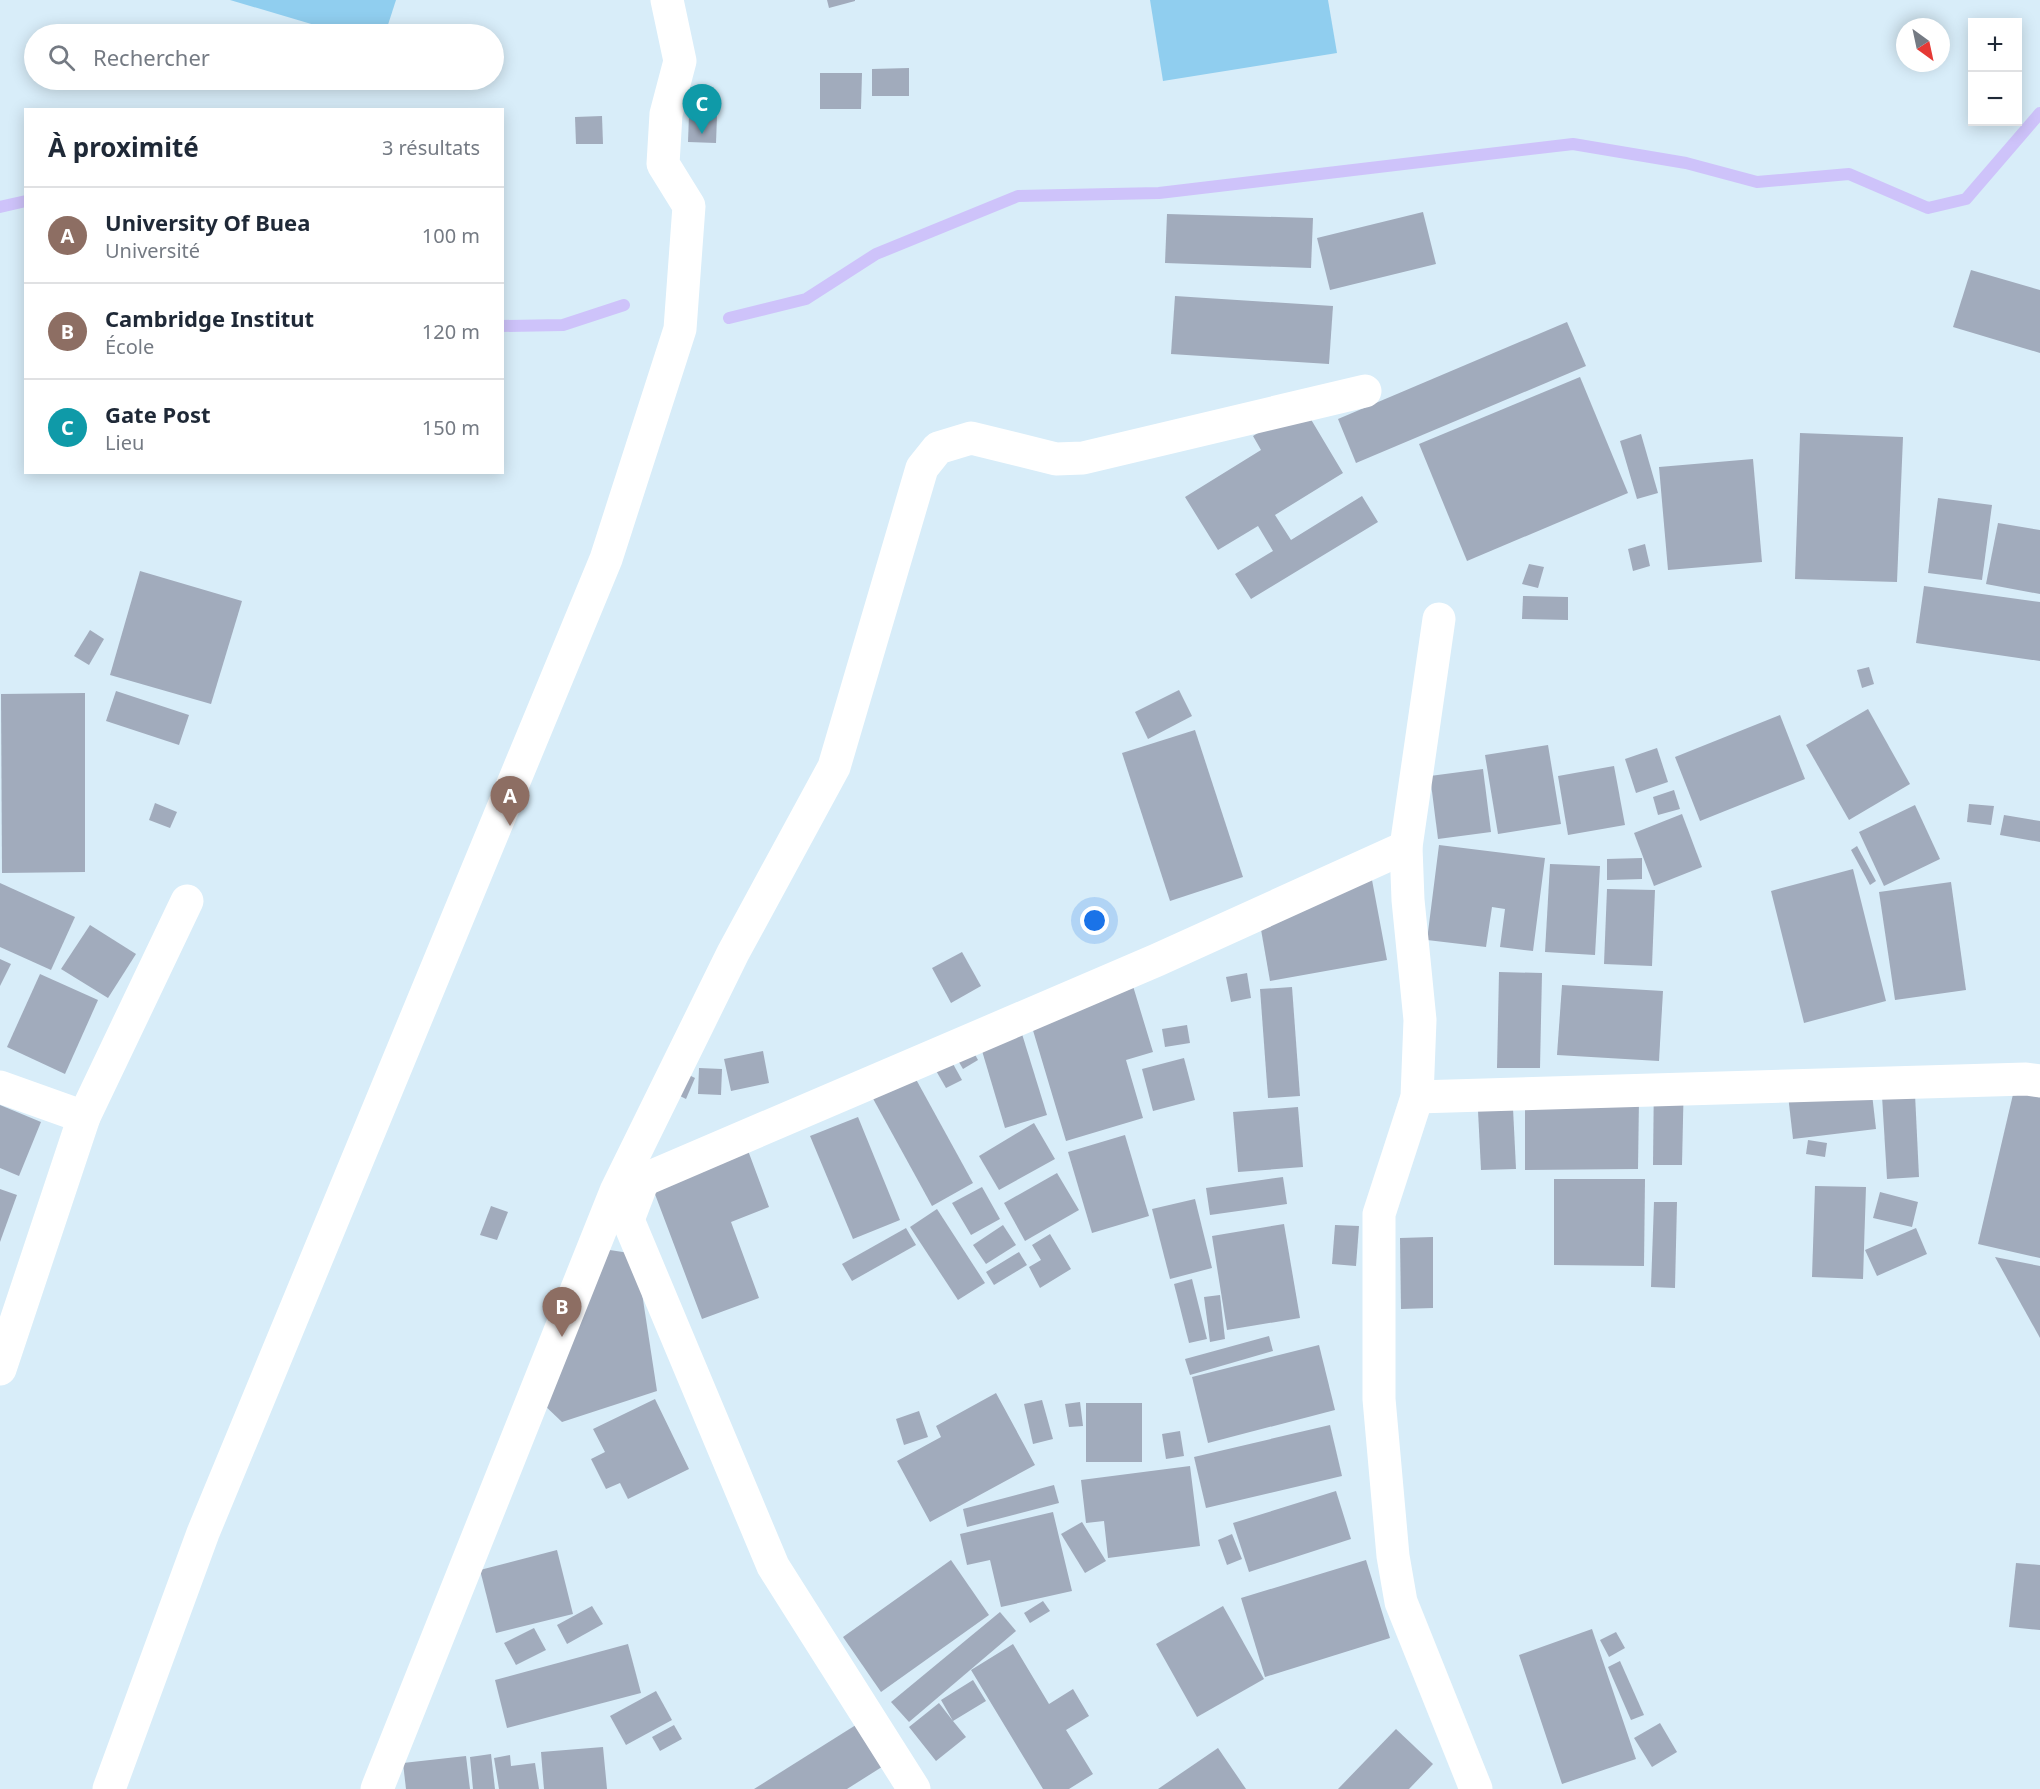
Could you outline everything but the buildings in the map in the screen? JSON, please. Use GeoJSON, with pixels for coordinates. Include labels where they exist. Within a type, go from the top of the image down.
{"type":"FeatureCollection","features":[{"type":"Feature","properties":{"kind":"street"},"geometry":{"type":"LineString","coordinates":[[109,1789],[202,1533],[606,559],[680,329],[689,206],[663,164],[666,114],[680,61],[667,0]]}},
{"type":"Feature","properties":{"kind":"street"},"geometry":{"type":"LineString","coordinates":[[377,1789],[622,1205],[733,953],[834,767],[922,468],[929,457],[938,448],[971,438],[1056,459],[1083,458],[1365,391]]}},
{"type":"Feature","properties":{"kind":"street"},"geometry":{"type":"LineString","coordinates":[[1439,619],[1406,847],[1408,900],[1420,1020],[1417,1097],[1379,1214],[1379,1399],[1393,1556],[1401,1602],[1476,1789]]}},
{"type":"Feature","properties":{"kind":"street"},"geometry":{"type":"LineString","coordinates":[[622,1205],[648,1178],[1157,960],[1406,847]]}},
{"type":"Feature","properties":{"kind":"street"},"geometry":{"type":"LineString","coordinates":[[0,1370],[84,1117],[187,902]]}},
{"type":"Feature","properties":{"kind":"street"},"geometry":{"type":"LineString","coordinates":[[1417,1097],[2026,1079],[2040,1081]]}},
{"type":"Feature","properties":{"kind":"street"},"geometry":{"type":"LineString","coordinates":[[0,1087],[84,1117]]}},
{"type":"Feature","properties":{"kind":"street"},"geometry":{"type":"LineString","coordinates":[[622,1205],[773,1566],[914,1789]]}},
{"type":"Feature","properties":{"kind":"shaded area"},"geometry":{"type":"Polygon","coordinates":[[[230,0],[396,0],[388,24],[311,24],[230,0]]]}},
{"type":"Feature","properties":{"kind":"shaded area"},"geometry":{"type":"Polygon","coordinates":[[[1150,0],[1328,0],[1337,53],[1163,81],[1150,0]]]}},
{"type":"Feature","properties":{"kind":"waterway"},"geometry":{"type":"LineString","coordinates":[[729,318],[806,299],[876,254],[1018,196],[1159,193],[1573,144],[1686,163],[1757,182],[1849,174],[1928,208],[1966,199],[2040,113]]}},
{"type":"Feature","properties":{"kind":"waterway"},"geometry":{"type":"LineString","coordinates":[[0,207],[24,201]]}},
{"type":"Feature","properties":{"kind":"waterway"},"geometry":{"type":"LineString","coordinates":[[504,326],[563,325],[624,305]]}},
{"type":"Feature","properties":{"kind":"place","name":"Gate Post"},"geometry":{"type":"Point","coordinates":[702,134]}},
{"type":"Feature","properties":{"kind":"place","name":"University Of Buea"},"geometry":{"type":"Point","coordinates":[510,826]}},
{"type":"Feature","properties":{"kind":"place","name":"Cambridge Institut"},"geometry":{"type":"Point","coordinates":[562,1337]}}]}
